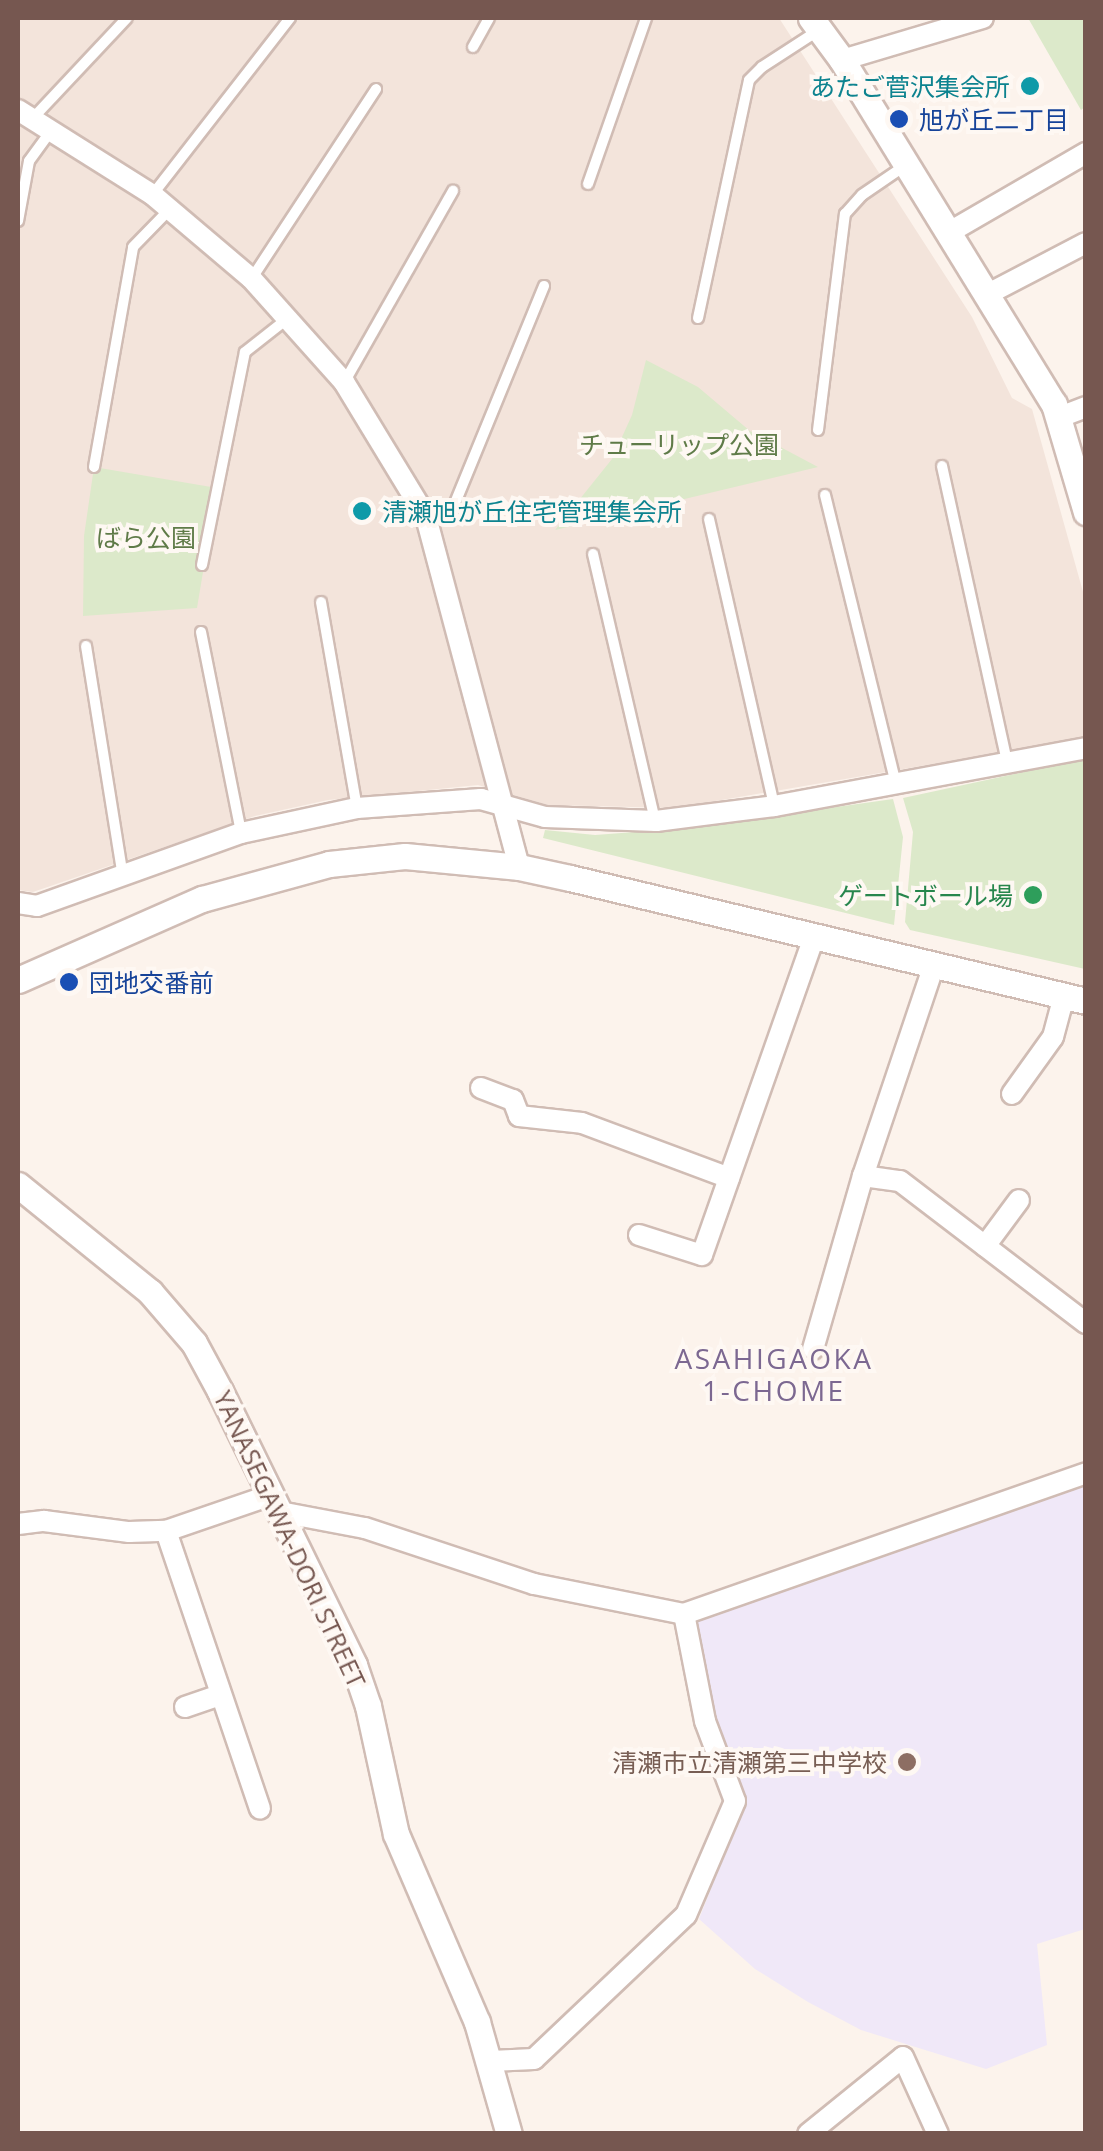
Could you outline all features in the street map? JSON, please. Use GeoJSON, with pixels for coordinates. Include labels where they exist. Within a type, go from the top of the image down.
{"type":"FeatureCollection","features":[{"type":"Feature","properties":{"kind":"street"},"geometry":{"type":"LineString","coordinates":[[842,60],[983,18]]}},
{"type":"Feature","properties":{"kind":"street"},"geometry":{"type":"LineString","coordinates":[[815,24],[842,60],[1060,416],[1086,512]]}},
{"type":"Feature","properties":{"kind":"street"},"geometry":{"type":"LineString","coordinates":[[25,114],[170,209],[251,278],[344,382],[426,517],[519,867]]}},
{"type":"Feature","properties":{"kind":"street"},"geometry":{"type":"LineString","coordinates":[[948,232],[1086,154]]}},
{"type":"Feature","properties":{"kind":"street"},"geometry":{"type":"LineString","coordinates":[[988,294],[1086,243]]}},
{"type":"Feature","properties":{"kind":"street"},"geometry":{"type":"LineString","coordinates":[[1060,416],[1086,408]]}},
{"type":"Feature","properties":{"kind":"street"},"geometry":{"type":"LineString","coordinates":[[18,903],[37,906],[241,832],[357,808],[481,799],[546,817],[656,821],[774,806],[1086,748]]}},
{"type":"Feature","properties":{"kind":"street"},"geometry":{"type":"LineString","coordinates":[[18,980],[202,899],[329,864],[405,856],[519,867],[1075,998],[1053,1037],[1012,1094]]}},
{"type":"Feature","properties":{"kind":"street"},"geometry":{"type":"LineString","coordinates":[[639,1236],[702,1255],[814,937]]}},
{"type":"Feature","properties":{"kind":"street"},"geometry":{"type":"LineString","coordinates":[[813,1349],[862,1176],[934,965]]}},
{"type":"Feature","properties":{"kind":"street"},"geometry":{"type":"LineString","coordinates":[[481,1088],[512,1100],[519,1116],[582,1123],[729,1178]]}},
{"type":"Feature","properties":{"kind":"street"},"geometry":{"type":"LineString","coordinates":[[862,1176],[900,1181],[1083,1315]]}},
{"type":"Feature","properties":{"kind":"street","name":"YANASEGAWA-DORI STREET"},"geometry":{"type":"LineString","coordinates":[[18,1185],[124,1270],[171,1315],[194,1344],[220,1391],[354,1666],[368,1706],[396,1834],[491,2061],[508,2134]]}},
{"type":"Feature","properties":{"kind":"street"},"geometry":{"type":"LineString","coordinates":[[985,1246],[1018,1200]]}},
{"type":"Feature","properties":{"kind":"street"},"geometry":{"type":"LineString","coordinates":[[18,1524],[166,1531],[275,1504],[365,1528],[534,1584],[684,1614],[1086,1473]]}},
{"type":"Feature","properties":{"kind":"street"},"geometry":{"type":"LineString","coordinates":[[166,1531],[260,1809]]}},
{"type":"Feature","properties":{"kind":"street"},"geometry":{"type":"LineString","coordinates":[[491,2061],[534,2059],[686,1915],[735,1801],[705,1721],[684,1614]]}},
{"type":"Feature","properties":{"kind":"street"},"geometry":{"type":"LineString","coordinates":[[185,1706],[220,1695]]}},
{"type":"Feature","properties":{"kind":"street"},"geometry":{"type":"LineString","coordinates":[[808,2134],[903,2057],[938,2134]]}},
{"type":"Feature","properties":{"kind":"lane"},"geometry":{"type":"LineString","coordinates":[[25,114],[126,18]]}},
{"type":"Feature","properties":{"kind":"lane"},"geometry":{"type":"LineString","coordinates":[[152,195],[290,18]]}},
{"type":"Feature","properties":{"kind":"lane"},"geometry":{"type":"LineString","coordinates":[[473,47],[490,18]]}},
{"type":"Feature","properties":{"kind":"lane"},"geometry":{"type":"LineString","coordinates":[[588,184],[646,18]]}},
{"type":"Feature","properties":{"kind":"lane"},"geometry":{"type":"LineString","coordinates":[[698,318],[749,80],[815,24]]}},
{"type":"Feature","properties":{"kind":"lane"},"geometry":{"type":"LineString","coordinates":[[251,278],[376,89]]}},
{"type":"Feature","properties":{"kind":"lane"},"geometry":{"type":"LineString","coordinates":[[18,221],[29,161],[51,131]]}},
{"type":"Feature","properties":{"kind":"lane"},"geometry":{"type":"LineString","coordinates":[[818,430],[845,214],[862,196],[906,165]]}},
{"type":"Feature","properties":{"kind":"lane"},"geometry":{"type":"LineString","coordinates":[[344,382],[452,192]]}},
{"type":"Feature","properties":{"kind":"lane"},"geometry":{"type":"LineString","coordinates":[[94,467],[134,247],[170,209]]}},
{"type":"Feature","properties":{"kind":"lane"},"geometry":{"type":"LineString","coordinates":[[426,517],[453,508],[544,286]]}},
{"type":"Feature","properties":{"kind":"lane"},"geometry":{"type":"LineString","coordinates":[[202,564],[245,352],[288,318]]}},
{"type":"Feature","properties":{"kind":"lane"},"geometry":{"type":"LineString","coordinates":[[942,466],[1008,763]]}},
{"type":"Feature","properties":{"kind":"lane"},"geometry":{"type":"LineString","coordinates":[[825,495],[896,783]]}},
{"type":"Feature","properties":{"kind":"lane"},"geometry":{"type":"LineString","coordinates":[[708,519],[774,806]]}},
{"type":"Feature","properties":{"kind":"lane"},"geometry":{"type":"LineString","coordinates":[[593,554],[656,821]]}},
{"type":"Feature","properties":{"kind":"lane"},"geometry":{"type":"LineString","coordinates":[[320,602],[357,808]]}},
{"type":"Feature","properties":{"kind":"lane"},"geometry":{"type":"LineString","coordinates":[[201,632],[241,832]]}},
{"type":"Feature","properties":{"kind":"lane"},"geometry":{"type":"LineString","coordinates":[[86,646],[124,876]]}},
{"type":"Feature","properties":{"kind":"shaded area"},"geometry":{"type":"Polygon","coordinates":[[[18,18],[779,18],[972,317],[1012,398],[1032,409],[1085,599],[1085,738],[675,808],[548,805],[478,785],[328,800],[255,816],[33,892],[18,890],[18,18]]]}},
{"type":"Feature","properties":{"kind":"shaded area","name":"清瀬市立清瀬第三中学校"},"geometry":{"type":"Polygon","coordinates":[[[1085,1481],[1085,1929],[1037,1944],[1047,2045],[986,2069],[861,2030],[755,1969],[699,1919],[744,1805],[712,1720],[690,1623],[1085,1481]]]}},
{"type":"Feature","properties":{"kind":"green space"},"geometry":{"type":"Polygon","coordinates":[[[1028,18],[1085,18],[1085,107],[1081,110],[1028,18]]]}},
{"type":"Feature","properties":{"kind":"green space","name":"チューリップ公園"},"geometry":{"type":"Polygon","coordinates":[[[646,360],[698,387],[750,431],[818,467],[555,530],[612,459],[632,415],[646,360]]]}},
{"type":"Feature","properties":{"kind":"green space","name":"ばら公園"},"geometry":{"type":"Polygon","coordinates":[[[94,467],[217,488],[197,608],[83,616],[84,536],[94,467]]]}},
{"type":"Feature","properties":{"kind":"green space"},"geometry":{"type":"Polygon","coordinates":[[[1085,759],[1085,969],[910,930],[905,922],[913,832],[903,798],[1085,759]]]}},
{"type":"Feature","properties":{"kind":"green space"},"geometry":{"type":"Polygon","coordinates":[[[893,799],[903,837],[894,925],[543,838],[545,830],[595,835],[688,828],[893,799]]]}},
{"type":"Feature","properties":{"kind":"place","name":"あたご菅沢集会所"},"geometry":{"type":"Point","coordinates":[1030,86]}},
{"type":"Feature","properties":{"kind":"place","name":"旭が丘二丁目"},"geometry":{"type":"Point","coordinates":[899,119]}},
{"type":"Feature","properties":{"kind":"place","name":"清瀬旭が丘住宅管理集会所"},"geometry":{"type":"Point","coordinates":[362,511]}},
{"type":"Feature","properties":{"kind":"place","name":"ゲートボール場"},"geometry":{"type":"Point","coordinates":[1033,895]}},
{"type":"Feature","properties":{"kind":"place","name":"団地交番前"},"geometry":{"type":"Point","coordinates":[69,982]}},
{"type":"Feature","properties":{"kind":"place","name":"清瀬市立清瀬第三中学校"},"geometry":{"type":"Point","coordinates":[907,1762]}},
{"type":"Feature","properties":{"kind":"district","name":"ASAHIGAOKA 1-CHOME"},"geometry":{"type":"Point","coordinates":[774,1374]}}]}
